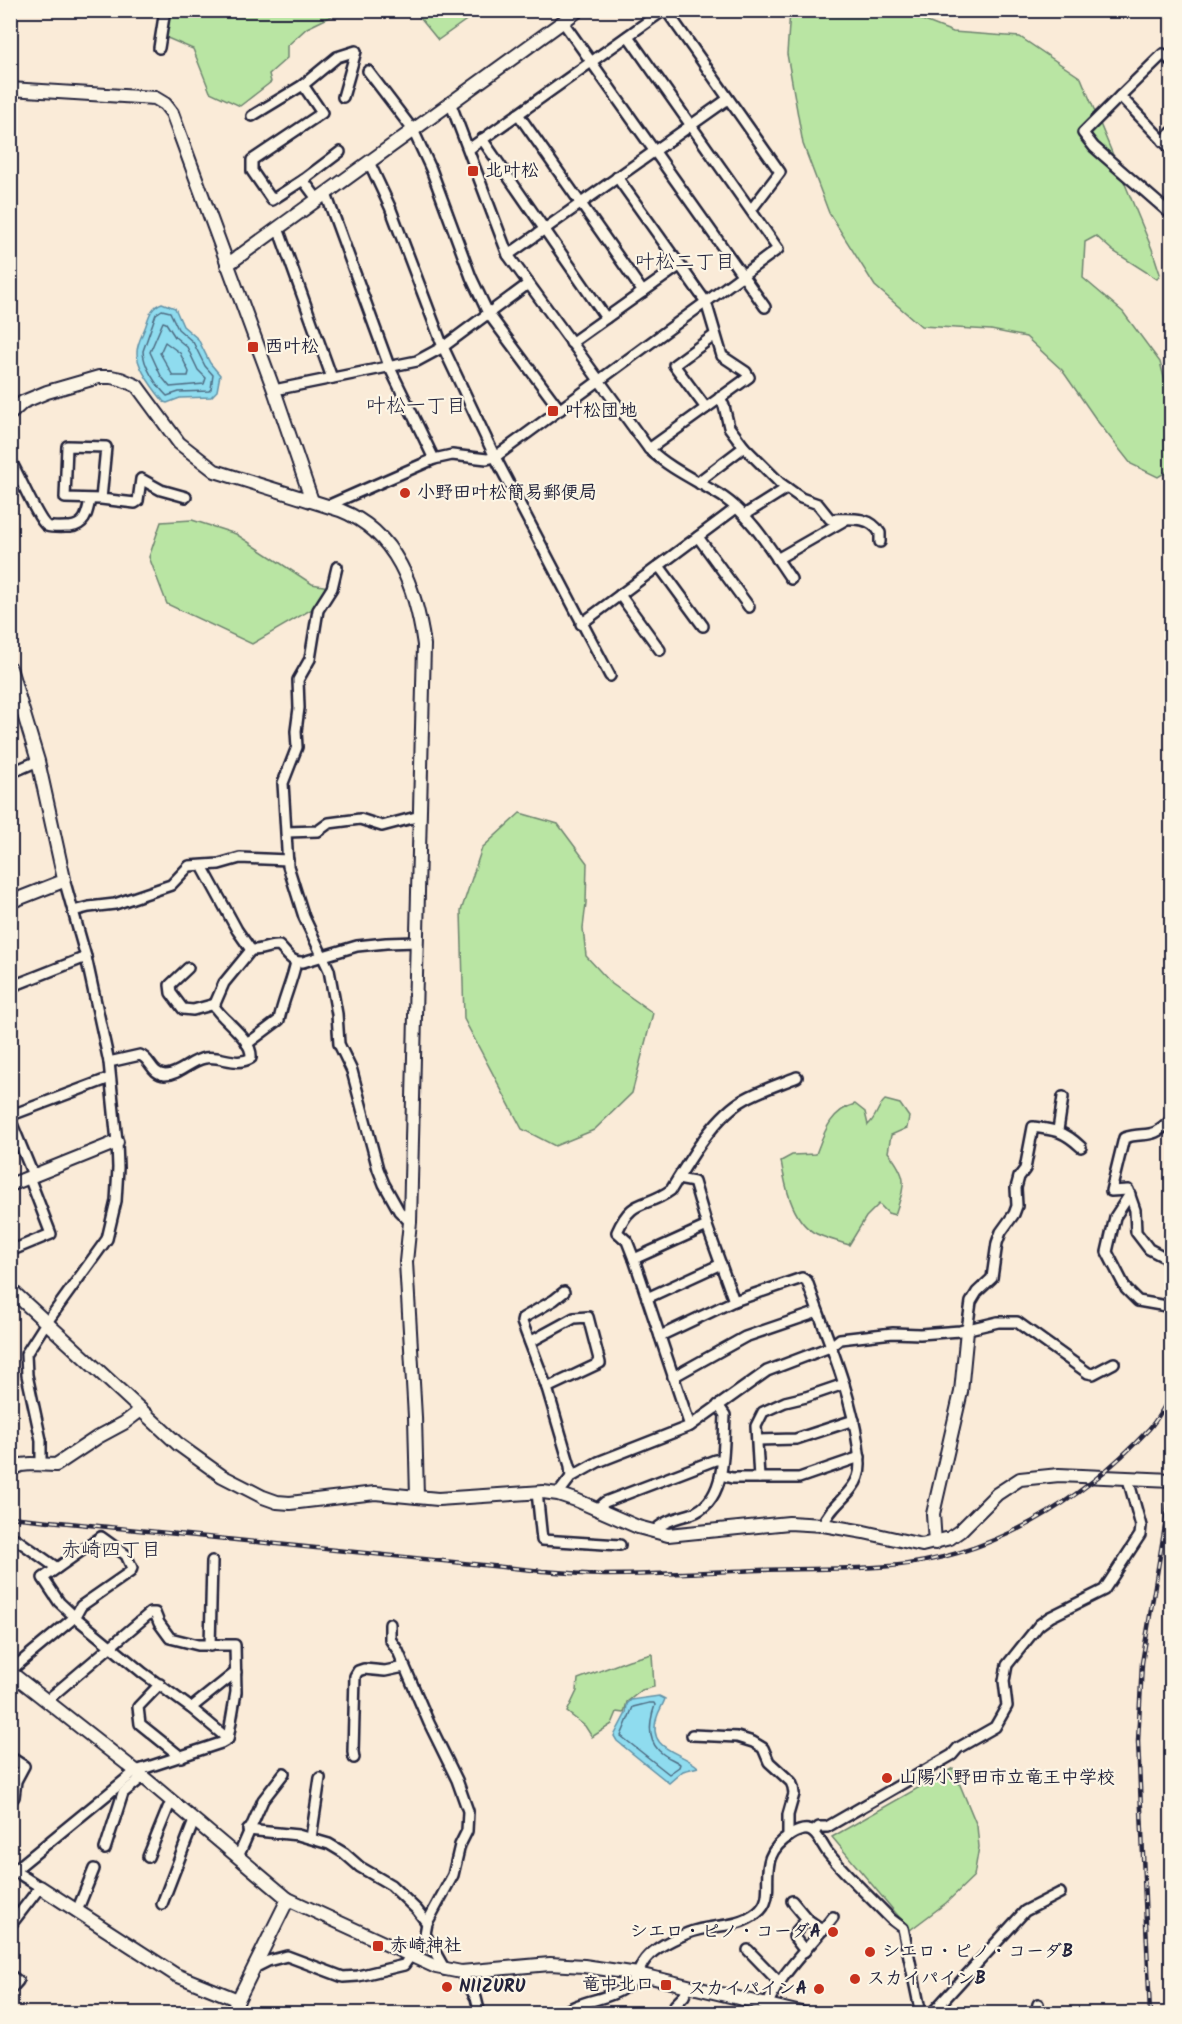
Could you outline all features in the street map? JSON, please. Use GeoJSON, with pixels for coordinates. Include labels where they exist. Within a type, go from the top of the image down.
{"type":"FeatureCollection","features":[{"type":"Feature","properties":{"kind":"street"},"geometry":{"type":"LineString","coordinates":[[159,48],[165,10]]}},
{"type":"Feature","properties":{"kind":"street"},"geometry":{"type":"LineString","coordinates":[[227,265],[579,10]]}},
{"type":"Feature","properties":{"kind":"street"},"geometry":{"type":"LineString","coordinates":[[469,149],[665,10],[780,172],[751,210]]}},
{"type":"Feature","properties":{"kind":"street"},"geometry":{"type":"LineString","coordinates":[[563,22],[765,307]]}},
{"type":"Feature","properties":{"kind":"street"},"geometry":{"type":"LineString","coordinates":[[327,506],[434,459],[453,455],[487,459],[495,457],[778,249],[628,36]]}},
{"type":"Feature","properties":{"kind":"street"},"geometry":{"type":"LineString","coordinates":[[252,116],[303,85],[337,57],[356,51],[343,96]]}},
{"type":"Feature","properties":{"kind":"street"},"geometry":{"type":"LineString","coordinates":[[1169,209],[1094,147],[1083,133],[1164,54],[1172,62]]}},
{"type":"Feature","properties":{"kind":"street"},"geometry":{"type":"LineString","coordinates":[[368,71],[412,130],[431,170],[471,277],[488,313],[560,410]]}},
{"type":"Feature","properties":{"kind":"street"},"geometry":{"type":"LineString","coordinates":[[303,85],[322,113],[252,160],[252,171],[272,200],[340,152]]}},
{"type":"Feature","properties":{"kind":"street"},"geometry":{"type":"LineString","coordinates":[[10,89],[144,96],[155,98],[165,104],[172,113],[274,390],[312,501]]}},
{"type":"Feature","properties":{"kind":"street"},"geometry":{"type":"LineString","coordinates":[[1120,96],[1172,150]]}},
{"type":"Feature","properties":{"kind":"street"},"geometry":{"type":"LineString","coordinates":[[508,255],[728,99]]}},
{"type":"Feature","properties":{"kind":"street"},"geometry":{"type":"LineString","coordinates":[[450,102],[508,255],[528,284],[649,449],[664,463],[724,498],[744,515],[791,579]]}},
{"type":"Feature","properties":{"kind":"street"},"geometry":{"type":"LineString","coordinates":[[518,114],[643,292]]}},
{"type":"Feature","properties":{"kind":"street"},"geometry":{"type":"LineString","coordinates":[[1162,141],[1172,132]]}},
{"type":"Feature","properties":{"kind":"street"},"geometry":{"type":"LineString","coordinates":[[482,139],[606,318]]}},
{"type":"Feature","properties":{"kind":"street"},"geometry":{"type":"LineString","coordinates":[[369,162],[390,207],[443,347],[495,457],[610,676]]}},
{"type":"Feature","properties":{"kind":"street"},"geometry":{"type":"LineString","coordinates":[[617,177],[705,302],[724,359],[746,372],[749,377],[649,449]]}},
{"type":"Feature","properties":{"kind":"street"},"geometry":{"type":"LineString","coordinates":[[303,180],[322,197],[389,366],[434,459]]}},
{"type":"Feature","properties":{"kind":"street"},"geometry":{"type":"LineString","coordinates":[[278,228],[332,378]]}},
{"type":"Feature","properties":{"kind":"street"},"geometry":{"type":"LineString","coordinates":[[571,343],[679,266]]}},
{"type":"Feature","properties":{"kind":"street"},"geometry":{"type":"LineString","coordinates":[[274,390],[417,361],[443,347],[528,284]]}},
{"type":"Feature","properties":{"kind":"street"},"geometry":{"type":"LineString","coordinates":[[706,408],[674,365],[715,335]]}},
{"type":"Feature","properties":{"kind":"street"},"geometry":{"type":"LineString","coordinates":[[10,414],[23,402],[47,392],[99,377],[121,379],[137,386],[179,443],[204,465],[215,471],[352,514],[368,526],[387,544],[399,560],[414,594],[421,619],[424,645],[410,1222],[406,1262],[417,1497]]}},
{"type":"Feature","properties":{"kind":"street"},"geometry":{"type":"LineString","coordinates":[[720,397],[729,427],[764,468],[801,498],[818,504],[830,519],[853,517],[872,523],[880,533],[880,542]]}},
{"type":"Feature","properties":{"kind":"street"},"geometry":{"type":"LineString","coordinates":[[101,499],[106,447],[67,446],[65,498],[135,503],[138,501],[141,479],[160,490],[186,497]]}},
{"type":"Feature","properties":{"kind":"street"},"geometry":{"type":"LineString","coordinates":[[700,484],[702,479],[744,447]]}},
{"type":"Feature","properties":{"kind":"street"},"geometry":{"type":"LineString","coordinates":[[10,460],[35,508],[49,527],[72,527],[82,524],[87,516],[90,500]]}},
{"type":"Feature","properties":{"kind":"street"},"geometry":{"type":"LineString","coordinates":[[744,515],[787,488]]}},
{"type":"Feature","properties":{"kind":"street"},"geometry":{"type":"LineString","coordinates":[[581,624],[735,509]]}},
{"type":"Feature","properties":{"kind":"street"},"geometry":{"type":"LineString","coordinates":[[777,559],[848,518]]}},
{"type":"Feature","properties":{"kind":"street"},"geometry":{"type":"LineString","coordinates":[[698,537],[749,607]]}},
{"type":"Feature","properties":{"kind":"street"},"geometry":{"type":"LineString","coordinates":[[659,566],[703,626]]}},
{"type":"Feature","properties":{"kind":"street"},"geometry":{"type":"LineString","coordinates":[[337,567],[332,588],[318,610],[310,659],[298,680],[297,747],[283,783],[288,860],[291,882],[304,917],[324,956],[333,985],[339,1044],[352,1071],[378,1169],[399,1211],[410,1222]]}},
{"type":"Feature","properties":{"kind":"street"},"geometry":{"type":"LineString","coordinates":[[620,595],[660,650]]}},
{"type":"Feature","properties":{"kind":"street"},"geometry":{"type":"LineString","coordinates":[[10,668],[38,761],[64,879],[86,957],[109,1062],[117,1142],[116,1201],[107,1239],[26,1354],[27,1375],[41,1440],[41,1465]]}},
{"type":"Feature","properties":{"kind":"street"},"geometry":{"type":"LineString","coordinates":[[10,773],[38,761]]}},
{"type":"Feature","properties":{"kind":"street"},"geometry":{"type":"LineString","coordinates":[[286,832],[318,831],[329,823],[360,819],[382,826],[420,816]]}},
{"type":"Feature","properties":{"kind":"street"},"geometry":{"type":"LineString","coordinates":[[74,911],[115,904],[164,888],[175,882],[189,866],[219,864],[240,858],[288,860]]}},
{"type":"Feature","properties":{"kind":"street"},"geometry":{"type":"LineString","coordinates":[[202,866],[237,930],[251,950],[259,951],[273,945],[279,946],[297,962]]}},
{"type":"Feature","properties":{"kind":"street"},"geometry":{"type":"LineString","coordinates":[[10,887],[12,902],[64,879]]}},
{"type":"Feature","properties":{"kind":"street"},"geometry":{"type":"LineString","coordinates":[[297,962],[357,946],[417,942]]}},
{"type":"Feature","properties":{"kind":"street"},"geometry":{"type":"LineString","coordinates":[[188,968],[170,985],[171,993],[183,1009],[193,1010],[215,1004],[224,983],[251,950]]}},
{"type":"Feature","properties":{"kind":"street"},"geometry":{"type":"LineString","coordinates":[[10,987],[86,957]]}},
{"type":"Feature","properties":{"kind":"street"},"geometry":{"type":"LineString","coordinates":[[247,1044],[279,1020],[297,962]]}},
{"type":"Feature","properties":{"kind":"street"},"geometry":{"type":"LineString","coordinates":[[290,1010],[286,1008],[294,986],[291,984]]}},
{"type":"Feature","properties":{"kind":"street"},"geometry":{"type":"LineString","coordinates":[[109,1062],[140,1054],[146,1058],[153,1070],[165,1075],[206,1058],[216,1057],[241,1063],[248,1061],[252,1054],[247,1044],[216,1009],[215,1004]]}},
{"type":"Feature","properties":{"kind":"street"},"geometry":{"type":"LineString","coordinates":[[690,1426],[634,1259],[627,1241],[617,1232],[624,1217],[638,1205],[663,1196],[671,1190],[711,1132],[730,1110],[744,1100],[797,1077]]}},
{"type":"Feature","properties":{"kind":"street"},"geometry":{"type":"LineString","coordinates":[[10,1251],[51,1234],[14,1116],[110,1078]]}},
{"type":"Feature","properties":{"kind":"street"},"geometry":{"type":"LineString","coordinates":[[1058,1130],[1063,1097]]}},
{"type":"Feature","properties":{"kind":"street"},"geometry":{"type":"LineString","coordinates":[[1172,1119],[1151,1135],[1124,1138],[1111,1191],[1128,1190],[1135,1210],[1136,1232],[1149,1249],[1172,1261]]}},
{"type":"Feature","properties":{"kind":"street"},"geometry":{"type":"LineString","coordinates":[[935,1543],[933,1514],[961,1392],[971,1302],[977,1292],[992,1278],[997,1243],[1017,1206],[1016,1188],[1019,1177],[1025,1169],[1033,1127],[1058,1130],[1069,1135],[1081,1147]]}},
{"type":"Feature","properties":{"kind":"street"},"geometry":{"type":"LineString","coordinates":[[10,1185],[117,1142]]}},
{"type":"Feature","properties":{"kind":"street"},"geometry":{"type":"LineString","coordinates":[[678,1179],[694,1182],[734,1301]]}},
{"type":"Feature","properties":{"kind":"street"},"geometry":{"type":"LineString","coordinates":[[1130,1194],[1115,1217],[1107,1252],[1126,1289],[1138,1300],[1172,1307]]}},
{"type":"Feature","properties":{"kind":"street"},"geometry":{"type":"LineString","coordinates":[[634,1259],[707,1226]]}},
{"type":"Feature","properties":{"kind":"street"},"geometry":{"type":"LineString","coordinates":[[647,1298],[721,1264]]}},
{"type":"Feature","properties":{"kind":"street"},"geometry":{"type":"LineString","coordinates":[[660,1336],[734,1301],[802,1278],[807,1281],[844,1384],[854,1420],[860,1457],[860,1474],[855,1484],[826,1515],[823,1525]]}},
{"type":"Feature","properties":{"kind":"street"},"geometry":{"type":"LineString","coordinates":[[10,1289],[178,1445],[202,1464],[250,1491],[277,1502],[306,1503],[375,1493],[438,1499],[537,1492],[558,1494],[654,1532],[668,1535],[772,1524],[823,1525],[922,1545],[950,1538],[997,1494],[1020,1479],[1059,1475],[1172,1480]]}},
{"type":"Feature","properties":{"kind":"street"},"geometry":{"type":"LineString","coordinates":[[564,1292],[523,1318],[522,1322],[547,1388],[570,1466],[571,1477]]}},
{"type":"Feature","properties":{"kind":"street"},"geometry":{"type":"LineString","coordinates":[[674,1377],[746,1337],[818,1312]]}},
{"type":"Feature","properties":{"kind":"street"},"geometry":{"type":"LineString","coordinates":[[530,1342],[574,1318],[588,1317],[600,1363],[547,1388]]}},
{"type":"Feature","properties":{"kind":"street"},"geometry":{"type":"LineString","coordinates":[[558,1494],[571,1477],[598,1462],[690,1426],[767,1371],[830,1347],[840,1339],[893,1333],[920,1334],[967,1330],[998,1322],[1017,1322],[1088,1373],[1093,1374],[1114,1363]]}},
{"type":"Feature","properties":{"kind":"street"},"geometry":{"type":"LineString","coordinates":[[759,1478],[756,1426],[763,1412],[778,1404],[844,1384]]}},
{"type":"Feature","properties":{"kind":"street"},"geometry":{"type":"LineString","coordinates":[[654,1532],[659,1525],[710,1503],[721,1475],[725,1415],[718,1406]]}},
{"type":"Feature","properties":{"kind":"street"},"geometry":{"type":"LineString","coordinates":[[10,1470],[21,1465],[56,1465],[98,1437],[124,1424],[141,1410]]}},
{"type":"Feature","properties":{"kind":"street"},"geometry":{"type":"LineString","coordinates":[[757,1440],[796,1439],[854,1420]]}},
{"type":"Feature","properties":{"kind":"street"},"geometry":{"type":"LineString","coordinates":[[721,1475],[732,1478],[800,1478],[860,1457]]}},
{"type":"Feature","properties":{"kind":"street"},"geometry":{"type":"LineString","coordinates":[[597,1509],[605,1502],[715,1460],[722,1460]]}},
{"type":"Feature","properties":{"kind":"street"},"geometry":{"type":"LineString","coordinates":[[813,1832],[819,1827],[827,1827],[921,1773],[995,1727],[1007,1706],[1004,1681],[1007,1665],[1014,1655],[1039,1625],[1050,1617],[1104,1590],[1140,1535],[1141,1526],[1128,1479]]}},
{"type":"Feature","properties":{"kind":"street"},"geometry":{"type":"LineString","coordinates":[[537,1492],[543,1540],[620,1545]]}},
{"type":"Feature","properties":{"kind":"street"},"geometry":{"type":"LineString","coordinates":[[228,1739],[75,1617],[59,1602],[43,1578],[101,1537],[126,1555],[132,1568],[130,1572],[81,1606],[75,1617],[10,1672],[140,1774],[288,1899],[445,1970],[461,1972],[568,1964],[638,1974],[766,2009],[805,2013]]}},
{"type":"Feature","properties":{"kind":"street"},"geometry":{"type":"LineString","coordinates":[[16,1539],[57,1568]]}},
{"type":"Feature","properties":{"kind":"street"},"geometry":{"type":"LineString","coordinates":[[210,1646],[212,1561]]}},
{"type":"Feature","properties":{"kind":"street"},"geometry":{"type":"LineString","coordinates":[[48,1702],[52,1696],[150,1613],[155,1613],[170,1638],[210,1646],[235,1645],[236,1692],[228,1739]]}},
{"type":"Feature","properties":{"kind":"street"},"geometry":{"type":"LineString","coordinates":[[390,1624],[390,1639],[398,1651],[444,1756],[457,1780],[468,1811],[467,1831],[460,1845],[453,1875],[427,1923],[424,1934],[445,1970]]}},
{"type":"Feature","properties":{"kind":"street"},"geometry":{"type":"LineString","coordinates":[[354,1758],[355,1676],[358,1671],[364,1669],[385,1671],[404,1667]]}},
{"type":"Feature","properties":{"kind":"street"},"geometry":{"type":"LineString","coordinates":[[191,1708],[236,1672]]}},
{"type":"Feature","properties":{"kind":"street"},"geometry":{"type":"LineString","coordinates":[[160,1684],[138,1707],[140,1724],[181,1757]]}},
{"type":"Feature","properties":{"kind":"street"},"geometry":{"type":"LineString","coordinates":[[692,1735],[736,1737],[763,1748],[769,1762],[791,1782],[793,1787],[794,1794],[788,1815],[788,1837]]}},
{"type":"Feature","properties":{"kind":"street"},"geometry":{"type":"LineString","coordinates":[[228,1739],[140,1774],[12,1871],[176,1976],[238,2000]]}},
{"type":"Feature","properties":{"kind":"street"},"geometry":{"type":"LineString","coordinates":[[10,1757],[24,1766],[16,1781],[12,1798]]}},
{"type":"Feature","properties":{"kind":"street"},"geometry":{"type":"LineString","coordinates":[[238,1857],[263,1800],[284,1773]]}},
{"type":"Feature","properties":{"kind":"street"},"geometry":{"type":"LineString","coordinates":[[105,1849],[123,1793],[140,1774]]}},
{"type":"Feature","properties":{"kind":"street"},"geometry":{"type":"LineString","coordinates":[[311,1838],[320,1778]]}},
{"type":"Feature","properties":{"kind":"street"},"geometry":{"type":"LineString","coordinates":[[148,1857],[168,1808],[173,1802]]}},
{"type":"Feature","properties":{"kind":"street"},"geometry":{"type":"LineString","coordinates":[[162,1904],[192,1826],[196,1822]]}},
{"type":"Feature","properties":{"kind":"street"},"geometry":{"type":"LineString","coordinates":[[248,1830],[286,1833],[329,1844],[344,1853],[360,1868],[391,1885],[427,1923]]}},
{"type":"Feature","properties":{"kind":"street"},"geometry":{"type":"LineString","coordinates":[[562,2013],[575,2005],[615,1993],[628,1985],[649,1956],[688,1932],[714,1926],[733,1925],[758,1912],[766,1903],[768,1894],[766,1869],[770,1857],[788,1837],[798,1831],[808,1830],[813,1832],[828,1853],[891,1919],[903,1928],[921,2013]]}},
{"type":"Feature","properties":{"kind":"street"},"geometry":{"type":"LineString","coordinates":[[77,1911],[94,1869]]}},
{"type":"Feature","properties":{"kind":"street"},"geometry":{"type":"LineString","coordinates":[[10,1926],[40,1887]]}},
{"type":"Feature","properties":{"kind":"street"},"geometry":{"type":"LineString","coordinates":[[931,2013],[1025,1911],[1060,1893]]}},
{"type":"Feature","properties":{"kind":"street"},"geometry":{"type":"LineString","coordinates":[[231,2013],[288,1899]]}},
{"type":"Feature","properties":{"kind":"street"},"geometry":{"type":"LineString","coordinates":[[792,1901],[807,1919],[823,1930]]}},
{"type":"Feature","properties":{"kind":"street"},"geometry":{"type":"LineString","coordinates":[[766,2009],[779,1982],[833,1917]]}},
{"type":"Feature","properties":{"kind":"street"},"geometry":{"type":"LineString","coordinates":[[805,1952],[794,1936],[807,1919]]}},
{"type":"Feature","properties":{"kind":"street"},"geometry":{"type":"LineString","coordinates":[[748,1950],[779,1982]]}},
{"type":"Feature","properties":{"kind":"street"},"geometry":{"type":"LineString","coordinates":[[254,1968],[286,1956],[343,1977],[358,1976],[404,1965],[411,1955]]}},
{"type":"Feature","properties":{"kind":"street"},"geometry":{"type":"LineString","coordinates":[[461,1972],[476,1998],[480,2013]]}},
{"type":"Feature","properties":{"kind":"street"},"geometry":{"type":"LineString","coordinates":[[10,1975],[18,1981],[10,1990]]}},
{"type":"Feature","properties":{"kind":"street"},"geometry":{"type":"LineString","coordinates":[[683,2013],[675,2005],[684,1996],[688,1986]]}},
{"type":"Feature","properties":{"kind":"green space"},"geometry":{"type":"Polygon","coordinates":[[[170,10],[479,11],[438,40],[416,13],[332,16],[307,28],[287,46],[287,58],[269,74],[271,82],[240,106],[210,92],[193,49],[165,37],[170,10]]]}},
{"type":"Feature","properties":{"kind":"green space"},"geometry":{"type":"Polygon","coordinates":[[[790,11],[899,11],[953,32],[1020,37],[1081,78],[1152,249],[1160,274],[1157,279],[1113,251],[1096,236],[1085,242],[1083,278],[1123,312],[1160,362],[1171,404],[1171,469],[1158,477],[1131,464],[1062,370],[1026,337],[991,330],[921,326],[875,286],[829,213],[803,144],[787,54],[790,11]]]}},
{"type":"Feature","properties":{"kind":"green space"},"geometry":{"type":"Polygon","coordinates":[[[192,520],[236,534],[312,584],[329,587],[314,608],[252,644],[167,604],[149,557],[161,522],[192,520]]]}},
{"type":"Feature","properties":{"kind":"green space"},"geometry":{"type":"Polygon","coordinates":[[[520,813],[558,824],[587,863],[583,928],[586,956],[612,984],[653,1013],[632,1093],[594,1130],[555,1146],[522,1129],[464,1019],[461,911],[482,848],[520,813]]]}},
{"type":"Feature","properties":{"kind":"green space"},"geometry":{"type":"Polygon","coordinates":[[[885,1100],[900,1104],[909,1117],[907,1128],[891,1135],[888,1152],[899,1169],[903,1182],[895,1215],[888,1213],[879,1204],[866,1217],[849,1245],[813,1232],[805,1226],[794,1209],[781,1161],[792,1155],[816,1154],[829,1124],[846,1107],[855,1104],[865,1112],[868,1125],[885,1100]]]}},
{"type":"Feature","properties":{"kind":"green space"},"geometry":{"type":"Polygon","coordinates":[[[652,1654],[654,1687],[642,1690],[627,1702],[624,1713],[617,1712],[612,1724],[592,1737],[585,1726],[567,1712],[577,1691],[578,1679],[652,1654]]]}},
{"type":"Feature","properties":{"kind":"green space"},"geometry":{"type":"Polygon","coordinates":[[[953,1768],[977,1826],[979,1847],[974,1876],[946,1903],[910,1930],[832,1837],[953,1768]]]}},
{"type":"Feature","properties":{"kind":"water"},"geometry":{"type":"Polygon","coordinates":[[[162,303],[175,308],[183,326],[198,339],[210,363],[220,375],[217,391],[211,397],[180,398],[164,402],[143,371],[138,358],[138,345],[151,312],[162,303]]]}},
{"type":"Feature","properties":{"kind":"water"},"geometry":{"type":"Polygon","coordinates":[[[659,1696],[665,1699],[657,1717],[656,1737],[667,1749],[698,1767],[683,1771],[669,1783],[617,1741],[614,1736],[626,1713],[627,1704],[631,1700],[659,1696]]]}},
{"type":"Feature","properties":{"kind":"railway"},"geometry":{"type":"LineString","coordinates":[[10,1517],[589,1575],[891,1566],[965,1551],[1032,1522],[1064,1502],[1122,1456],[1152,1425],[1172,1395]]}},
{"type":"Feature","properties":{"kind":"railway"},"geometry":{"type":"LineString","coordinates":[[1150,2014],[1138,1741],[1142,1663],[1172,1471]]}},
{"type":"Feature","properties":{"kind":"place","name":"北叶松"},"geometry":{"type":"Point","coordinates":[473,171]}},
{"type":"Feature","properties":{"kind":"place","name":"西叶松"},"geometry":{"type":"Point","coordinates":[253,347]}},
{"type":"Feature","properties":{"kind":"place","name":"叶松団地"},"geometry":{"type":"Point","coordinates":[553,411]}},
{"type":"Feature","properties":{"kind":"place","name":"小野田叶松簡易郵便局"},"geometry":{"type":"Point","coordinates":[405,493]}},
{"type":"Feature","properties":{"kind":"place","name":"山陽小野田市立竜王中学校"},"geometry":{"type":"Point","coordinates":[887,1778]}},
{"type":"Feature","properties":{"kind":"place","name":"シエロ・ピノ・コーダA"},"geometry":{"type":"Point","coordinates":[833,1932]}},
{"type":"Feature","properties":{"kind":"place","name":"赤崎神社"},"geometry":{"type":"Point","coordinates":[378,1946]}},
{"type":"Feature","properties":{"kind":"place","name":"シエロ・ピノ・コーダB"},"geometry":{"type":"Point","coordinates":[870,1952]}},
{"type":"Feature","properties":{"kind":"place","name":"スカイパインB"},"geometry":{"type":"Point","coordinates":[855,1979]}},
{"type":"Feature","properties":{"kind":"place","name":"竜中北口"},"geometry":{"type":"Point","coordinates":[666,1985]}},
{"type":"Feature","properties":{"kind":"place","name":"NIIZURU"},"geometry":{"type":"Point","coordinates":[447,1987]}},
{"type":"Feature","properties":{"kind":"place","name":"スカイパインA"},"geometry":{"type":"Point","coordinates":[819,1989]}},
{"type":"Feature","properties":{"kind":"district","name":"叶松二丁目"},"geometry":{"type":"Point","coordinates":[685,263]}},
{"type":"Feature","properties":{"kind":"district","name":"叶松一丁目"},"geometry":{"type":"Point","coordinates":[416,407]}},
{"type":"Feature","properties":{"kind":"district","name":"赤崎四丁目"},"geometry":{"type":"Point","coordinates":[111,1551]}}]}
